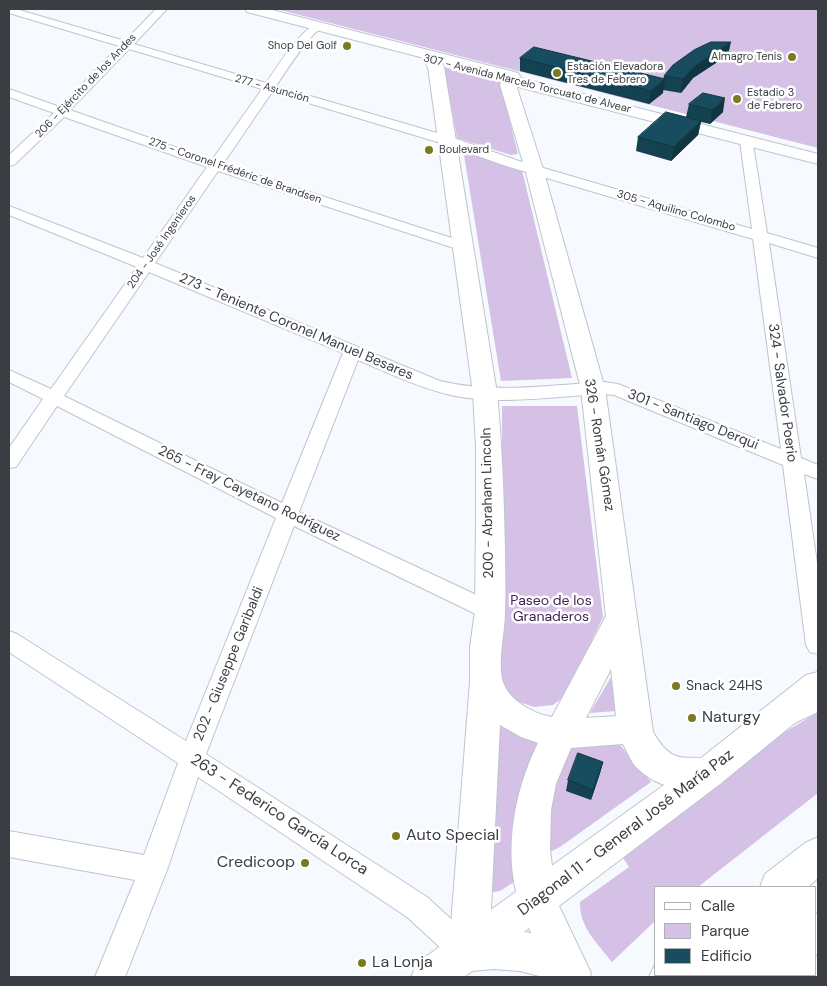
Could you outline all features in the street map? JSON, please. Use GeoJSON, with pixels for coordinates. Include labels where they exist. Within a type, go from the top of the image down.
{"type":"FeatureCollection","features":[{"type":"Feature","properties":{"kind":"main road","name":"307 - Avenida Marcelo Torcuato de Alvear"},"geometry":{"type":"LineString","coordinates":[[235,9],[316,27],[818,160]]}},
{"type":"Feature","properties":{"kind":"main road","name":"307 - Avenida Marcelo Torcuato de Alvear"},"geometry":{"type":"LineString","coordinates":[[252,9],[431,60],[818,155]]}},
{"type":"Feature","properties":{"kind":"main road","name":"200 - Abraham Lincoln"},"geometry":{"type":"LineString","coordinates":[[431,60],[436,68],[448,142],[484,393],[489,447],[490,612],[486,648],[486,681],[468,951]]}},
{"type":"Feature","properties":{"kind":"main road","name":"326 - Román Gómez"},"geometry":{"type":"LineString","coordinates":[[510,78],[508,85],[534,169],[593,389],[635,728],[644,751],[660,766],[678,774],[708,773]]}},
{"type":"Feature","properties":{"kind":"main road"},"geometry":{"type":"LineString","coordinates":[[572,973],[553,939],[537,900],[531,859],[533,812],[540,781],[561,732],[621,617]]}},
{"type":"Feature","properties":{"kind":"main road"},"geometry":{"type":"LineString","coordinates":[[486,681],[504,710],[519,721],[539,728],[561,732],[607,732],[635,728]]}},
{"type":"Feature","properties":{"kind":"main road","name":"Diagonal 11 - General José María Paz"},"geometry":{"type":"LineString","coordinates":[[431,977],[708,773],[818,685]]}},
{"type":"Feature","properties":{"kind":"main road"},"geometry":{"type":"LineString","coordinates":[[778,716],[818,697]]}},
{"type":"Feature","properties":{"kind":"main road"},"geometry":{"type":"LineString","coordinates":[[780,886],[818,855]]}},
{"type":"Feature","properties":{"kind":"main road"},"geometry":{"type":"LineString","coordinates":[[468,951],[510,948],[540,955],[572,973]]}},
{"type":"Feature","properties":{"kind":"street","name":"206 - Ejército de los Andes"},"geometry":{"type":"LineString","coordinates":[[9,162],[62,112],[162,9]]}},
{"type":"Feature","properties":{"kind":"street","name":"277 - Asunción"},"geometry":{"type":"LineString","coordinates":[[9,10],[534,169]]}},
{"type":"Feature","properties":{"kind":"street","name":"204 - José Ingenieros"},"geometry":{"type":"LineString","coordinates":[[9,462],[297,47],[316,27]]}},
{"type":"Feature","properties":{"kind":"street","name":"275 - Coronel Frédéric de Brandsen"},"geometry":{"type":"LineString","coordinates":[[9,93],[216,166],[462,246]]}},
{"type":"Feature","properties":{"kind":"street","name":"324 - Salvador Poerio"},"geometry":{"type":"LineString","coordinates":[[747,141],[818,645]]}},
{"type":"Feature","properties":{"kind":"street","name":"305 - Aquilino Colombo"},"geometry":{"type":"LineString","coordinates":[[534,169],[818,253]]}},
{"type":"Feature","properties":{"kind":"street","name":"273 - Teniente Coronel Manuel Besares"},"geometry":{"type":"LineString","coordinates":[[9,210],[146,265],[352,352],[450,390],[484,393],[593,389]]}},
{"type":"Feature","properties":{"kind":"street","name":"202 - Giuseppe Garibaldi"},"geometry":{"type":"LineString","coordinates":[[110,977],[153,870],[192,758],[352,352]]}},
{"type":"Feature","properties":{"kind":"street","name":"265 - Fray Cayetano Rodríguez"},"geometry":{"type":"LineString","coordinates":[[9,375],[288,515],[490,612]]}},
{"type":"Feature","properties":{"kind":"street","name":"301 - Santiago Derqui"},"geometry":{"type":"LineString","coordinates":[[593,389],[618,390],[633,395],[818,472]]}},
{"type":"Feature","properties":{"kind":"street","name":"263 - Federico García Lorca"},"geometry":{"type":"LineString","coordinates":[[9,640],[300,828],[416,907],[468,951]]}},
{"type":"Feature","properties":{"kind":"street"},"geometry":{"type":"LineString","coordinates":[[9,844],[153,870]]}},
{"type":"Feature","properties":{"kind":"green space"},"geometry":{"type":"Polygon","coordinates":[[[276,9],[818,9],[818,148],[276,9]]]}},
{"type":"Feature","properties":{"kind":"green space"},"geometry":{"type":"Polygon","coordinates":[[[444,67],[500,81],[518,154],[511,155],[457,138],[444,67]]]}},
{"type":"Feature","properties":{"kind":"green space"},"geometry":{"type":"Polygon","coordinates":[[[471,153],[522,170],[572,378],[501,381],[464,155],[471,153]]]}},
{"type":"Feature","properties":{"kind":"green space","name":"Paseo de los Granaderos"},"geometry":{"type":"Polygon","coordinates":[[[502,406],[577,406],[603,617],[566,695],[553,705],[534,707],[516,701],[502,688],[502,406]]]}},
{"type":"Feature","properties":{"kind":"green space"},"geometry":{"type":"Polygon","coordinates":[[[611,677],[616,711],[590,713],[611,677]]]}},
{"type":"Feature","properties":{"kind":"green space"},"geometry":{"type":"Polygon","coordinates":[[[818,712],[818,793],[699,886],[654,886],[654,922],[612,962],[590,935],[583,919],[580,902],[629,867],[623,858],[780,735],[818,712]]]}},
{"type":"Feature","properties":{"kind":"green space"},"geometry":{"type":"Polygon","coordinates":[[[499,727],[547,730],[520,802],[514,882],[500,891],[486,893],[499,727]]]}},
{"type":"Feature","properties":{"kind":"green space"},"geometry":{"type":"Polygon","coordinates":[[[616,740],[651,782],[560,847],[550,852],[546,851],[554,786],[568,741],[616,740]]]}},
{"type":"Feature","properties":{"kind":"building"},"geometry":{"type":"Polygon","coordinates":[[[711,42],[731,42],[696,65],[683,79],[664,76],[673,65],[694,50],[711,42]]]}},
{"type":"Feature","properties":{"kind":"building"},"geometry":{"type":"Polygon","coordinates":[[[534,47],[665,79],[651,91],[520,58],[534,47]]]}},
{"type":"Feature","properties":{"kind":"building"},"geometry":{"type":"Polygon","coordinates":[[[703,93],[725,98],[712,110],[689,104],[703,93]]]}},
{"type":"Feature","properties":{"kind":"building"},"geometry":{"type":"Polygon","coordinates":[[[666,112],[701,121],[674,147],[638,137],[666,112]]]}},
{"type":"Feature","properties":{"kind":"building"},"geometry":{"type":"Polygon","coordinates":[[[578,753],[603,762],[593,790],[568,780],[578,753]]]}},
{"type":"Feature","properties":{"kind":"place","name":"Shop Del Golf"},"geometry":{"type":"Point","coordinates":[347,46]}},
{"type":"Feature","properties":{"kind":"place","name":"Almagro Tenis"},"geometry":{"type":"Point","coordinates":[792,57]}},
{"type":"Feature","properties":{"kind":"place","name":"Estación Elevadora Tres de Febrero"},"geometry":{"type":"Point","coordinates":[557,73]}},
{"type":"Feature","properties":{"kind":"place","name":"Estadio 3 de Febrero"},"geometry":{"type":"Point","coordinates":[737,99]}},
{"type":"Feature","properties":{"kind":"place","name":"Boulevard"},"geometry":{"type":"Point","coordinates":[429,150]}},
{"type":"Feature","properties":{"kind":"place","name":"Snack 24HS"},"geometry":{"type":"Point","coordinates":[676,686]}},
{"type":"Feature","properties":{"kind":"place","name":"Naturgy"},"geometry":{"type":"Point","coordinates":[692,718]}},
{"type":"Feature","properties":{"kind":"place","name":"Auto Special"},"geometry":{"type":"Point","coordinates":[396,836]}},
{"type":"Feature","properties":{"kind":"place","name":"Credicoop"},"geometry":{"type":"Point","coordinates":[305,863]}},
{"type":"Feature","properties":{"kind":"place","name":"La Lonja"},"geometry":{"type":"Point","coordinates":[362,963]}}]}
